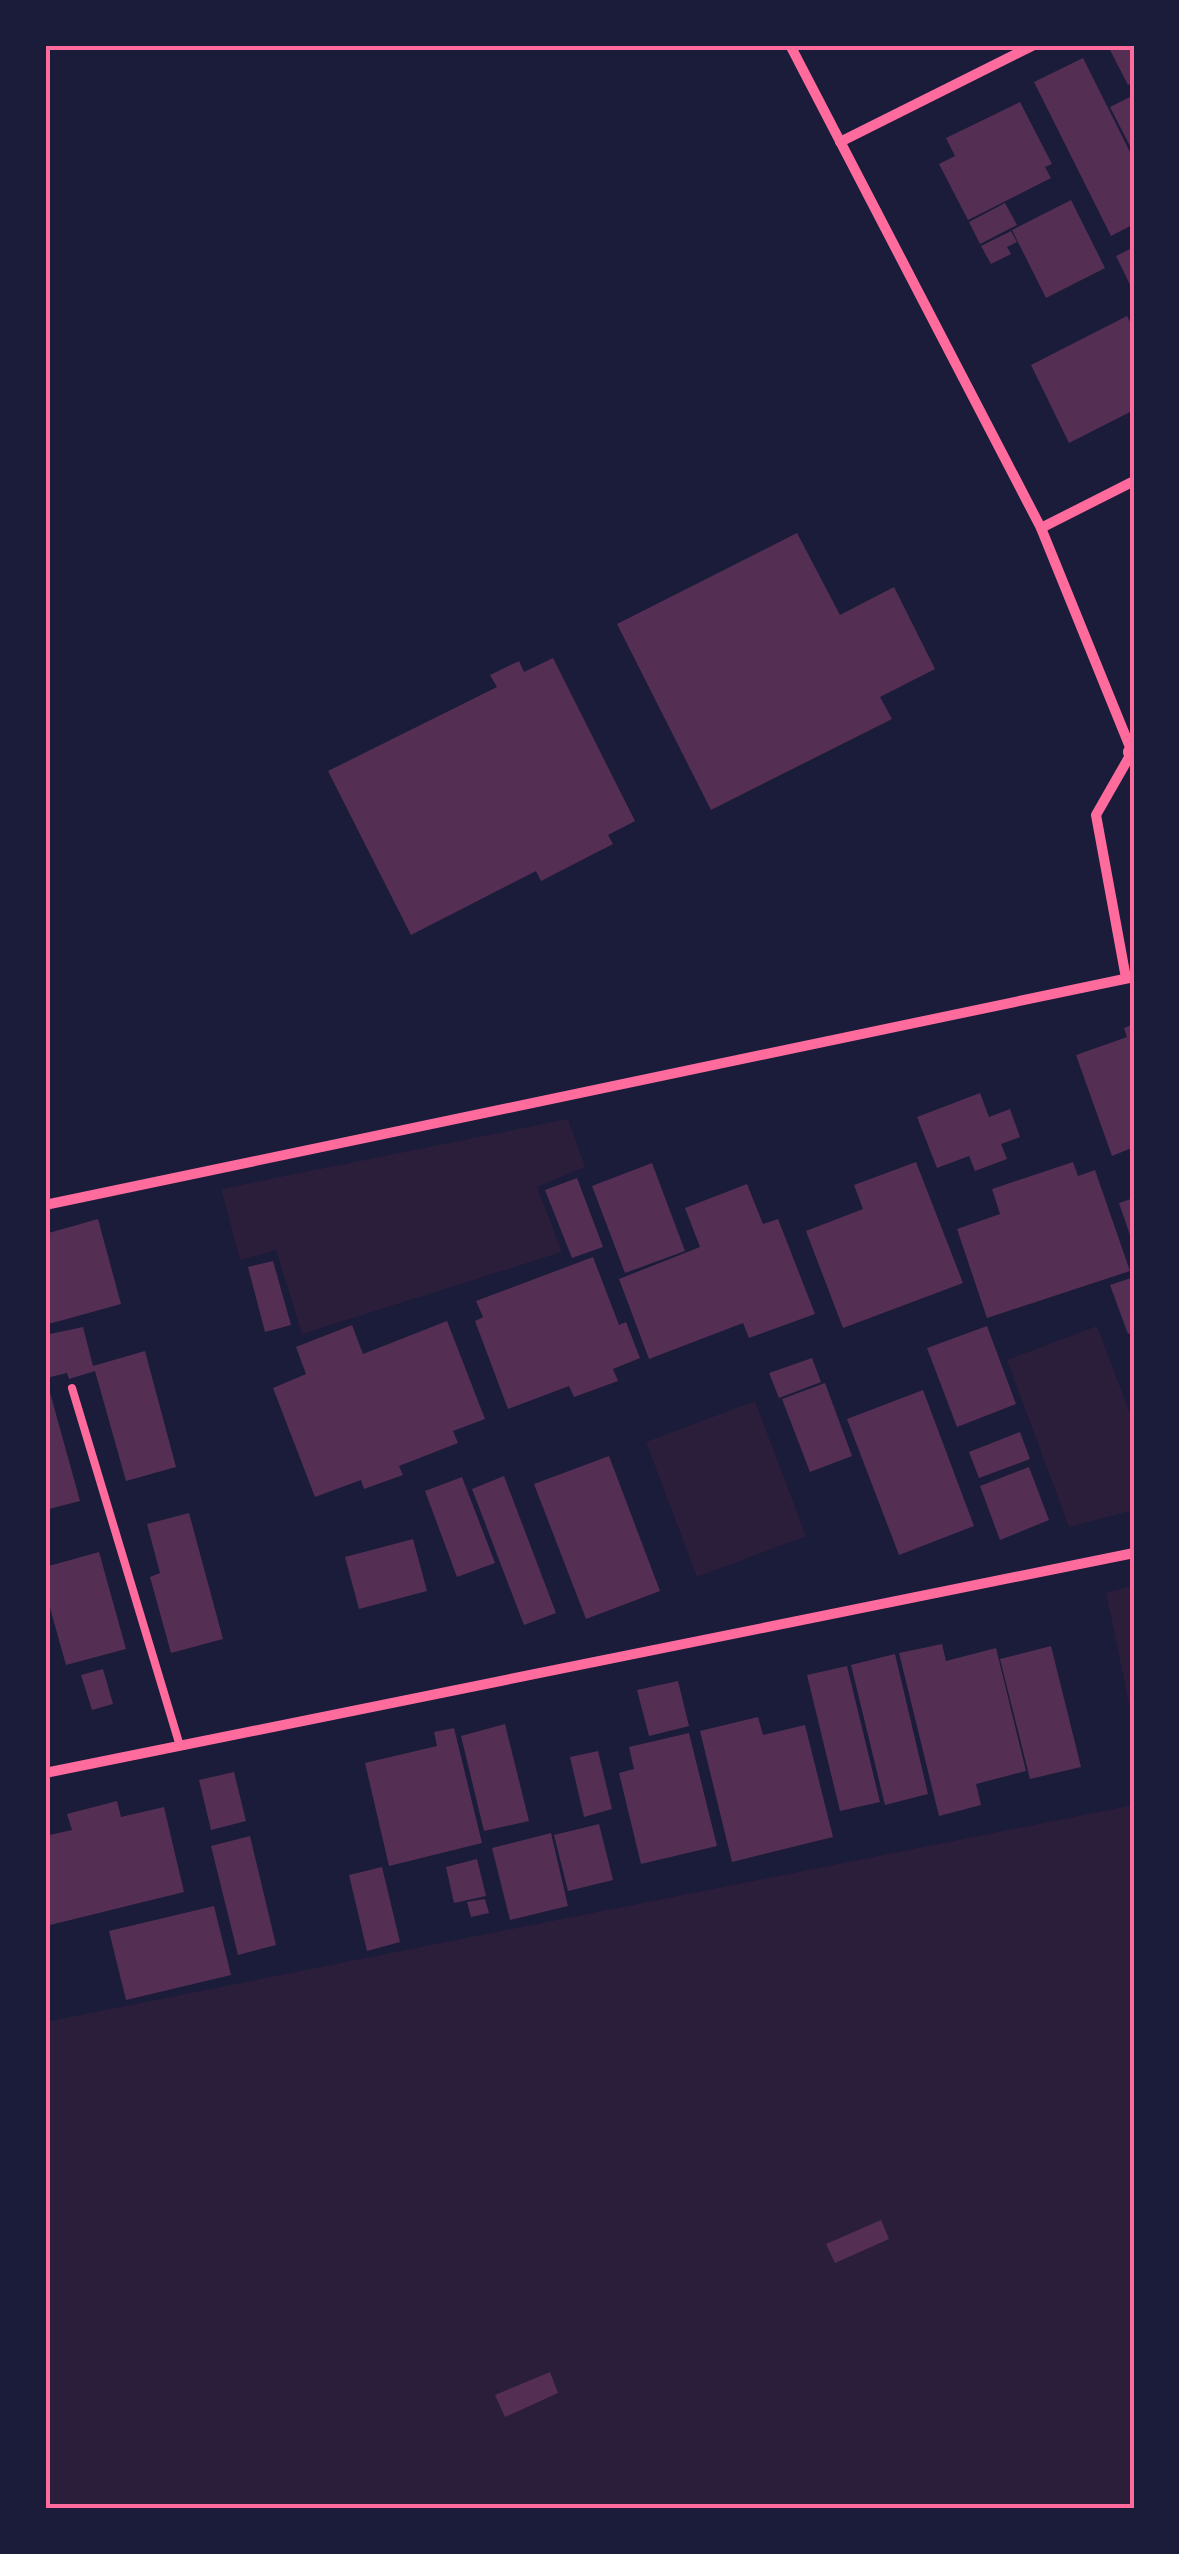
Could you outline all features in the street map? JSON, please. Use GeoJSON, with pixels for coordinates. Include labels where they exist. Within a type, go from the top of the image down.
{"type":"FeatureCollection","features":[{"type":"Feature","properties":{"kind":"street"},"geometry":{"type":"LineString","coordinates":[[45,1205],[1130,978],[1096,815],[1133,752],[1041,528],[790,45]]}},
{"type":"Feature","properties":{"kind":"street"},"geometry":{"type":"LineString","coordinates":[[840,142],[1034,45]]}},
{"type":"Feature","properties":{"kind":"street"},"geometry":{"type":"LineString","coordinates":[[1041,528],[1134,481]]}},
{"type":"Feature","properties":{"kind":"street"},"geometry":{"type":"LineString","coordinates":[[45,1773],[1134,1553]]}},
{"type":"Feature","properties":{"kind":"lane"},"geometry":{"type":"LineString","coordinates":[[72,1388],[180,1746]]}},
{"type":"Feature","properties":{"kind":"shaded area"},"geometry":{"type":"Polygon","coordinates":[[[568,1119],[585,1167],[537,1187],[562,1252],[302,1334],[276,1250],[240,1260],[221,1189],[568,1119]]]}},
{"type":"Feature","properties":{"kind":"shaded area"},"geometry":{"type":"Polygon","coordinates":[[[1097,1326],[1134,1424],[1134,1510],[1069,1527],[1007,1360],[1097,1326]]]}},
{"type":"Feature","properties":{"kind":"shaded area"},"geometry":{"type":"Polygon","coordinates":[[[755,1401],[806,1536],[697,1577],[646,1442],[755,1401]]]}},
{"type":"Feature","properties":{"kind":"shaded area"},"geometry":{"type":"Polygon","coordinates":[[[1134,1586],[1134,1728],[1106,1592],[1134,1586]]]}},
{"type":"Feature","properties":{"kind":"shaded area"},"geometry":{"type":"Polygon","coordinates":[[[1134,1805],[1134,2509],[45,2509],[45,2022],[1134,1805]]]}},
{"type":"Feature","properties":{"kind":"building"},"geometry":{"type":"Polygon","coordinates":[[[1110,45],[1134,45],[1134,82],[1128,85],[1110,45]]]}},
{"type":"Feature","properties":{"kind":"building"},"geometry":{"type":"Polygon","coordinates":[[[1083,58],[1134,160],[1134,224],[1111,236],[1034,82],[1083,58]]]}},
{"type":"Feature","properties":{"kind":"building"},"geometry":{"type":"Polygon","coordinates":[[[1134,95],[1134,154],[1110,107],[1134,95]]]}},
{"type":"Feature","properties":{"kind":"building"},"geometry":{"type":"Polygon","coordinates":[[[1020,102],[1052,164],[1045,167],[1051,178],[968,220],[939,164],[955,156],[946,138],[1020,102]]]}},
{"type":"Feature","properties":{"kind":"building"},"geometry":{"type":"Polygon","coordinates":[[[1071,200],[1105,268],[1046,298],[1012,230],[1071,200]]]}},
{"type":"Feature","properties":{"kind":"building"},"geometry":{"type":"Polygon","coordinates":[[[1005,203],[1017,225],[980,244],[969,222],[1005,203]]]}},
{"type":"Feature","properties":{"kind":"building"},"geometry":{"type":"Polygon","coordinates":[[[1011,231],[1017,242],[1007,247],[1011,254],[991,264],[981,246],[1011,231]]]}},
{"type":"Feature","properties":{"kind":"building"},"geometry":{"type":"Polygon","coordinates":[[[1134,247],[1134,293],[1116,256],[1134,247]]]}},
{"type":"Feature","properties":{"kind":"building"},"geometry":{"type":"Polygon","coordinates":[[[1127,316],[1134,330],[1134,410],[1069,443],[1031,365],[1127,316]]]}},
{"type":"Feature","properties":{"kind":"building"},"geometry":{"type":"Polygon","coordinates":[[[797,533],[840,615],[894,587],[935,669],[880,697],[892,719],[711,810],[617,624],[797,533]]]}},
{"type":"Feature","properties":{"kind":"building"},"geometry":{"type":"Polygon","coordinates":[[[553,658],[635,821],[608,835],[613,844],[541,881],[536,871],[411,935],[328,771],[497,687],[490,675],[519,661],[524,672],[553,658]]]}},
{"type":"Feature","properties":{"kind":"building"},"geometry":{"type":"Polygon","coordinates":[[[1134,1024],[1134,1147],[1112,1156],[1076,1055],[1127,1037],[1124,1028],[1134,1024]]]}},
{"type":"Feature","properties":{"kind":"building"},"geometry":{"type":"Polygon","coordinates":[[[980,1093],[989,1117],[1010,1109],[1020,1137],[1001,1144],[1007,1159],[975,1171],[969,1156],[937,1168],[917,1117],[980,1093]]]}},
{"type":"Feature","properties":{"kind":"building"},"geometry":{"type":"Polygon","coordinates":[[[916,1162],[963,1283],[843,1328],[806,1231],[863,1209],[854,1185],[916,1162]]]}},
{"type":"Feature","properties":{"kind":"building"},"geometry":{"type":"Polygon","coordinates":[[[1073,1162],[1078,1176],[1095,1170],[1130,1271],[987,1318],[957,1229],[1000,1214],[992,1189],[1073,1162]]]}},
{"type":"Feature","properties":{"kind":"building"},"geometry":{"type":"Polygon","coordinates":[[[652,1163],[685,1251],[625,1273],[592,1186],[652,1163]]]}},
{"type":"Feature","properties":{"kind":"building"},"geometry":{"type":"Polygon","coordinates":[[[577,1178],[603,1247],[572,1258],[545,1190],[577,1178]]]}},
{"type":"Feature","properties":{"kind":"building"},"geometry":{"type":"Polygon","coordinates":[[[747,1184],[763,1224],[778,1219],[815,1314],[749,1338],[743,1323],[649,1359],[619,1279],[700,1247],[685,1208],[747,1184]]]}},
{"type":"Feature","properties":{"kind":"building"},"geometry":{"type":"Polygon","coordinates":[[[1134,1198],[1134,1244],[1133,1244],[1119,1203],[1134,1198]]]}},
{"type":"Feature","properties":{"kind":"building"},"geometry":{"type":"Polygon","coordinates":[[[98,1219],[121,1304],[45,1325],[45,1263],[50,1262],[45,1234],[98,1219]]]}},
{"type":"Feature","properties":{"kind":"building"},"geometry":{"type":"Polygon","coordinates":[[[593,1257],[619,1325],[626,1322],[640,1358],[613,1369],[618,1381],[574,1397],[569,1386],[508,1409],[475,1321],[483,1317],[476,1301],[593,1257]]]}},
{"type":"Feature","properties":{"kind":"building"},"geometry":{"type":"Polygon","coordinates":[[[273,1261],[291,1325],[265,1332],[248,1267],[273,1261]]]}},
{"type":"Feature","properties":{"kind":"building"},"geometry":{"type":"Polygon","coordinates":[[[1134,1277],[1134,1332],[1128,1334],[1110,1285],[1134,1277]]]}},
{"type":"Feature","properties":{"kind":"building"},"geometry":{"type":"Polygon","coordinates":[[[447,1321],[485,1419],[453,1431],[458,1443],[399,1466],[403,1475],[364,1489],[361,1480],[315,1497],[273,1388],[306,1374],[296,1347],[352,1325],[363,1354],[447,1321]]]}},
{"type":"Feature","properties":{"kind":"building"},"geometry":{"type":"Polygon","coordinates":[[[987,1326],[1016,1404],[957,1427],[927,1348],[987,1326]]]}},
{"type":"Feature","properties":{"kind":"building"},"geometry":{"type":"Polygon","coordinates":[[[83,1327],[93,1366],[145,1351],[176,1467],[126,1481],[95,1371],[69,1379],[67,1373],[46,1378],[80,1501],[45,1510],[45,1335],[83,1327]]]}},
{"type":"Feature","properties":{"kind":"building"},"geometry":{"type":"Polygon","coordinates":[[[812,1358],[821,1382],[779,1398],[769,1373],[812,1358]]]}},
{"type":"Feature","properties":{"kind":"building"},"geometry":{"type":"Polygon","coordinates":[[[825,1383],[852,1456],[810,1472],[782,1399],[825,1383]]]}},
{"type":"Feature","properties":{"kind":"building"},"geometry":{"type":"Polygon","coordinates":[[[923,1390],[974,1526],[899,1555],[847,1419],[923,1390]]]}},
{"type":"Feature","properties":{"kind":"building"},"geometry":{"type":"Polygon","coordinates":[[[1020,1432],[1030,1459],[979,1478],[969,1452],[1020,1432]]]}},
{"type":"Feature","properties":{"kind":"building"},"geometry":{"type":"Polygon","coordinates":[[[609,1456],[660,1591],[586,1619],[534,1484],[609,1456]]]}},
{"type":"Feature","properties":{"kind":"building"},"geometry":{"type":"Polygon","coordinates":[[[1029,1467],[1049,1520],[1000,1540],[980,1486],[1029,1467]]]}},
{"type":"Feature","properties":{"kind":"building"},"geometry":{"type":"Polygon","coordinates":[[[504,1476],[556,1613],[524,1625],[472,1489],[504,1476]]]}},
{"type":"Feature","properties":{"kind":"building"},"geometry":{"type":"Polygon","coordinates":[[[462,1477],[495,1563],[457,1577],[425,1491],[462,1477]]]}},
{"type":"Feature","properties":{"kind":"building"},"geometry":{"type":"Polygon","coordinates":[[[189,1513],[223,1639],[171,1653],[150,1577],[160,1573],[147,1524],[189,1513]]]}},
{"type":"Feature","properties":{"kind":"building"},"geometry":{"type":"Polygon","coordinates":[[[413,1539],[427,1591],[359,1609],[345,1557],[413,1539]]]}},
{"type":"Feature","properties":{"kind":"building"},"geometry":{"type":"Polygon","coordinates":[[[99,1552],[126,1649],[66,1665],[45,1590],[45,1567],[99,1552]]]}},
{"type":"Feature","properties":{"kind":"building"},"geometry":{"type":"Polygon","coordinates":[[[942,1644],[946,1661],[996,1648],[1026,1771],[976,1784],[981,1805],[939,1816],[899,1653],[942,1644]]]}},
{"type":"Feature","properties":{"kind":"building"},"geometry":{"type":"Polygon","coordinates":[[[1051,1646],[1081,1767],[1030,1779],[1000,1659],[1051,1646]]]}},
{"type":"Feature","properties":{"kind":"building"},"geometry":{"type":"Polygon","coordinates":[[[895,1654],[928,1794],[885,1805],[851,1665],[895,1654]]]}},
{"type":"Feature","properties":{"kind":"building"},"geometry":{"type":"Polygon","coordinates":[[[847,1666],[880,1802],[840,1811],[807,1675],[847,1666]]]}},
{"type":"Feature","properties":{"kind":"building"},"geometry":{"type":"Polygon","coordinates":[[[103,1669],[113,1704],[92,1710],[81,1675],[103,1669]]]}},
{"type":"Feature","properties":{"kind":"building"},"geometry":{"type":"Polygon","coordinates":[[[678,1681],[689,1726],[649,1736],[637,1690],[678,1681]]]}},
{"type":"Feature","properties":{"kind":"building"},"geometry":{"type":"Polygon","coordinates":[[[758,1717],[763,1735],[805,1725],[833,1837],[732,1862],[700,1731],[758,1717]]]}},
{"type":"Feature","properties":{"kind":"building"},"geometry":{"type":"Polygon","coordinates":[[[505,1724],[529,1821],[484,1831],[461,1736],[505,1724]]]}},
{"type":"Feature","properties":{"kind":"building"},"geometry":{"type":"Polygon","coordinates":[[[454,1728],[482,1843],[389,1866],[365,1763],[437,1746],[434,1732],[454,1728]]]}},
{"type":"Feature","properties":{"kind":"building"},"geometry":{"type":"Polygon","coordinates":[[[689,1733],[717,1846],[641,1864],[619,1773],[634,1769],[629,1747],[689,1733]]]}},
{"type":"Feature","properties":{"kind":"building"},"geometry":{"type":"Polygon","coordinates":[[[598,1751],[612,1809],[584,1817],[570,1757],[598,1751]]]}},
{"type":"Feature","properties":{"kind":"building"},"geometry":{"type":"Polygon","coordinates":[[[234,1772],[246,1821],[211,1830],[199,1780],[234,1772]]]}},
{"type":"Feature","properties":{"kind":"building"},"geometry":{"type":"Polygon","coordinates":[[[117,1801],[121,1817],[164,1807],[184,1892],[50,1925],[45,1906],[45,1836],[72,1830],[67,1814],[117,1801]]]}},
{"type":"Feature","properties":{"kind":"building"},"geometry":{"type":"Polygon","coordinates":[[[599,1824],[613,1880],[568,1891],[554,1835],[599,1824]]]}},
{"type":"Feature","properties":{"kind":"building"},"geometry":{"type":"Polygon","coordinates":[[[551,1833],[568,1906],[510,1920],[492,1848],[551,1833]]]}},
{"type":"Feature","properties":{"kind":"building"},"geometry":{"type":"Polygon","coordinates":[[[250,1836],[276,1945],[238,1955],[211,1846],[250,1836]]]}},
{"type":"Feature","properties":{"kind":"building"},"geometry":{"type":"Polygon","coordinates":[[[477,1859],[486,1896],[454,1903],[446,1867],[477,1859]]]}},
{"type":"Feature","properties":{"kind":"building"},"geometry":{"type":"Polygon","coordinates":[[[382,1867],[400,1942],[367,1951],[349,1875],[382,1867]]]}},
{"type":"Feature","properties":{"kind":"building"},"geometry":{"type":"Polygon","coordinates":[[[485,1899],[489,1913],[471,1917],[467,1902],[485,1899]]]}},
{"type":"Feature","properties":{"kind":"building"},"geometry":{"type":"Polygon","coordinates":[[[214,1906],[231,1975],[126,2000],[109,1931],[214,1906]]]}},
{"type":"Feature","properties":{"kind":"building"},"geometry":{"type":"Polygon","coordinates":[[[881,2220],[889,2239],[835,2263],[826,2244],[881,2220]]]}},
{"type":"Feature","properties":{"kind":"building"},"geometry":{"type":"Polygon","coordinates":[[[550,2372],[558,2393],[505,2417],[495,2395],[550,2372]]]}}]}
